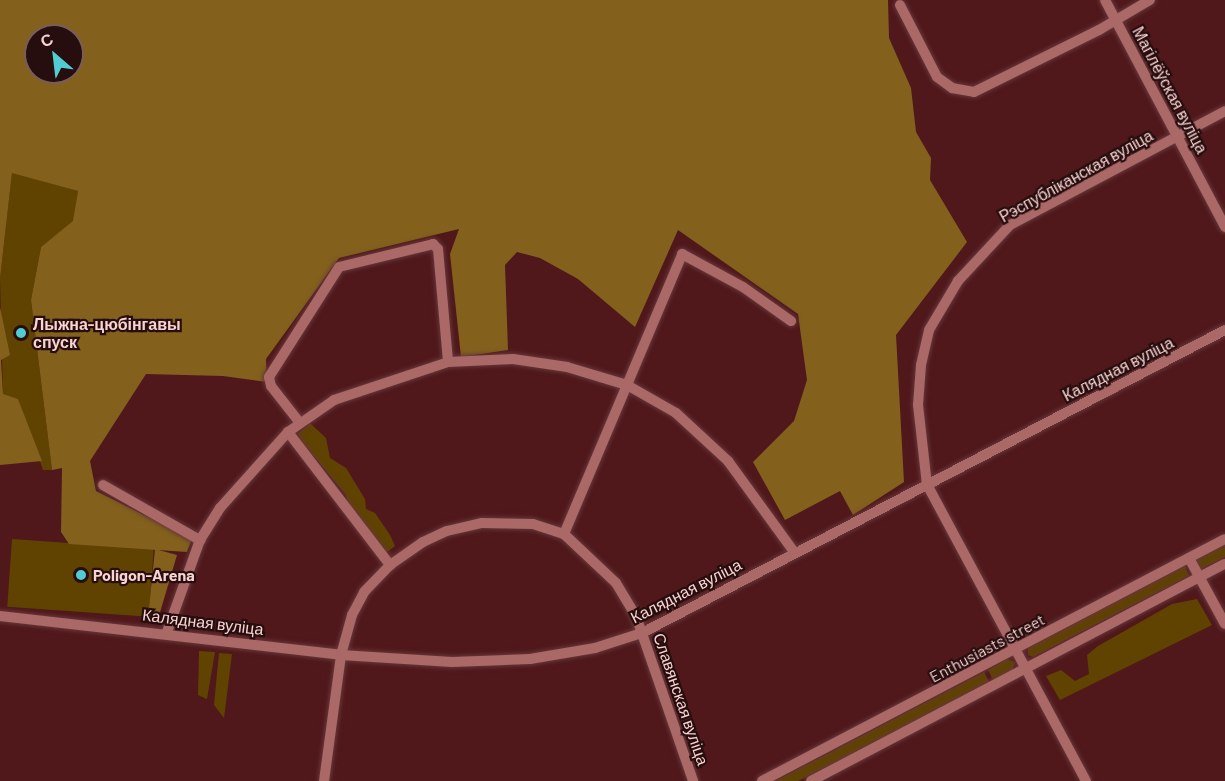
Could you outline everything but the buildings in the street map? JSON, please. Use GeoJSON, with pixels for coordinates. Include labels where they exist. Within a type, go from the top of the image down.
{"type":"FeatureCollection","features":[{"type":"Feature","properties":{"kind":"street","name":"Магілёўская вуліца"},"geometry":{"type":"LineString","coordinates":[[1105,0],[1225,226]]}},
{"type":"Feature","properties":{"kind":"street"},"geometry":{"type":"LineString","coordinates":[[900,5],[937,77],[952,88],[974,92],[1150,0]]}},
{"type":"Feature","properties":{"kind":"street","name":"Рэспубліканская вуліца"},"geometry":{"type":"LineString","coordinates":[[1086,781],[927,485],[918,405],[921,365],[929,330],[958,281],[1010,225],[1225,111]]}},
{"type":"Feature","properties":{"kind":"street"},"geometry":{"type":"LineString","coordinates":[[300,423],[271,386],[269,377],[339,267],[427,244],[438,249],[448,362]]}},
{"type":"Feature","properties":{"kind":"street"},"geometry":{"type":"LineString","coordinates":[[564,534],[681,254],[743,287],[791,321]]}},
{"type":"Feature","properties":{"kind":"street","name":"Калядная вуліца"},"geometry":{"type":"LineString","coordinates":[[0,616],[167,632],[341,655],[452,662],[530,659],[595,648],[642,633],[1225,330]]}},
{"type":"Feature","properties":{"kind":"street"},"geometry":{"type":"LineString","coordinates":[[167,632],[200,540],[220,508],[288,432],[334,400],[448,362],[513,359],[578,369],[627,385],[676,413],[728,460],[794,552]]}},
{"type":"Feature","properties":{"kind":"street"},"geometry":{"type":"LineString","coordinates":[[288,432],[390,565]]}},
{"type":"Feature","properties":{"kind":"street"},"geometry":{"type":"LineString","coordinates":[[103,485],[200,540]]}},
{"type":"Feature","properties":{"kind":"street","name":"Славянская вуліца"},"geometry":{"type":"LineString","coordinates":[[324,781],[341,655],[352,615],[364,592],[390,565],[447,531],[482,523],[533,524],[564,534],[616,584],[642,633],[693,781]]}},
{"type":"Feature","properties":{"kind":"street","name":"Enthusiasts street"},"geometry":{"type":"LineString","coordinates":[[762,781],[1225,539]]}},
{"type":"Feature","properties":{"kind":"street"},"geometry":{"type":"LineString","coordinates":[[1189,558],[1225,624]]}},
{"type":"Feature","properties":{"kind":"street"},"geometry":{"type":"LineString","coordinates":[[811,781],[1225,564]]}},
{"type":"Feature","properties":{"kind":"shaded area"},"geometry":{"type":"Polygon","coordinates":[[[0,0],[888,0],[889,38],[911,88],[916,132],[931,158],[930,180],[967,242],[896,335],[904,482],[853,515],[840,491],[785,520],[753,462],[794,421],[807,380],[798,314],[678,230],[635,327],[578,279],[540,258],[517,252],[505,265],[508,350],[461,357],[450,254],[459,229],[339,258],[266,359],[267,382],[223,376],[146,374],[90,461],[96,491],[192,539],[187,552],[69,544],[61,532],[62,468],[52,470],[31,300],[41,247],[73,221],[78,191],[12,173],[0,279],[0,0]]]}},
{"type":"Feature","properties":{"kind":"shaded area","name":"Лыжна-цюбінгавы спуск"},"geometry":{"type":"Polygon","coordinates":[[[12,172],[78,191],[74,221],[41,247],[31,300],[52,470],[43,470],[18,399],[3,395],[0,279],[12,172]]]}},
{"type":"Feature","properties":{"kind":"shaded area"},"geometry":{"type":"Polygon","coordinates":[[[0,307],[10,355],[1,360],[3,394],[18,399],[42,461],[0,465],[0,307]]]}},
{"type":"Feature","properties":{"kind":"shaded area"},"geometry":{"type":"Polygon","coordinates":[[[310,423],[326,438],[330,458],[346,468],[365,499],[366,509],[375,513],[390,535],[395,546],[387,552],[381,549],[348,504],[346,495],[302,442],[298,434],[310,423]]]}},
{"type":"Feature","properties":{"kind":"shaded area","name":"Poligon-Arena"},"geometry":{"type":"Polygon","coordinates":[[[12,539],[154,549],[149,617],[7,607],[12,539]]]}},
{"type":"Feature","properties":{"kind":"shaded area"},"geometry":{"type":"Polygon","coordinates":[[[1225,544],[1225,557],[1202,569],[1197,565],[1197,559],[1225,544]]]}},
{"type":"Feature","properties":{"kind":"shaded area"},"geometry":{"type":"Polygon","coordinates":[[[155,549],[177,555],[158,619],[148,618],[155,549]]]}},
{"type":"Feature","properties":{"kind":"shaded area"},"geometry":{"type":"Polygon","coordinates":[[[1185,566],[1189,576],[1033,657],[1028,655],[1028,648],[1185,566]]]}},
{"type":"Feature","properties":{"kind":"shaded area"},"geometry":{"type":"Polygon","coordinates":[[[1197,599],[1212,625],[1060,700],[1046,676],[1061,670],[1075,681],[1089,674],[1087,655],[1098,646],[1172,604],[1197,599]]]}},
{"type":"Feature","properties":{"kind":"shaded area"},"geometry":{"type":"Polygon","coordinates":[[[199,651],[215,652],[207,699],[198,695],[199,651]]]}},
{"type":"Feature","properties":{"kind":"shaded area"},"geometry":{"type":"Polygon","coordinates":[[[219,653],[232,654],[224,718],[214,705],[219,653]]]}},
{"type":"Feature","properties":{"kind":"shaded area"},"geometry":{"type":"Polygon","coordinates":[[[1007,659],[1015,662],[1013,669],[993,680],[988,670],[1007,659]]]}},
{"type":"Feature","properties":{"kind":"shaded area"},"geometry":{"type":"Polygon","coordinates":[[[984,672],[989,682],[813,774],[798,781],[775,781],[984,672]]]}},
{"type":"Feature","properties":{"kind":"place","name":"Лыжна-цюбінгавы спуск"},"geometry":{"type":"Point","coordinates":[21,333]}},
{"type":"Feature","properties":{"kind":"place","name":"Poligon-Arena"},"geometry":{"type":"Point","coordinates":[81,575]}}]}
